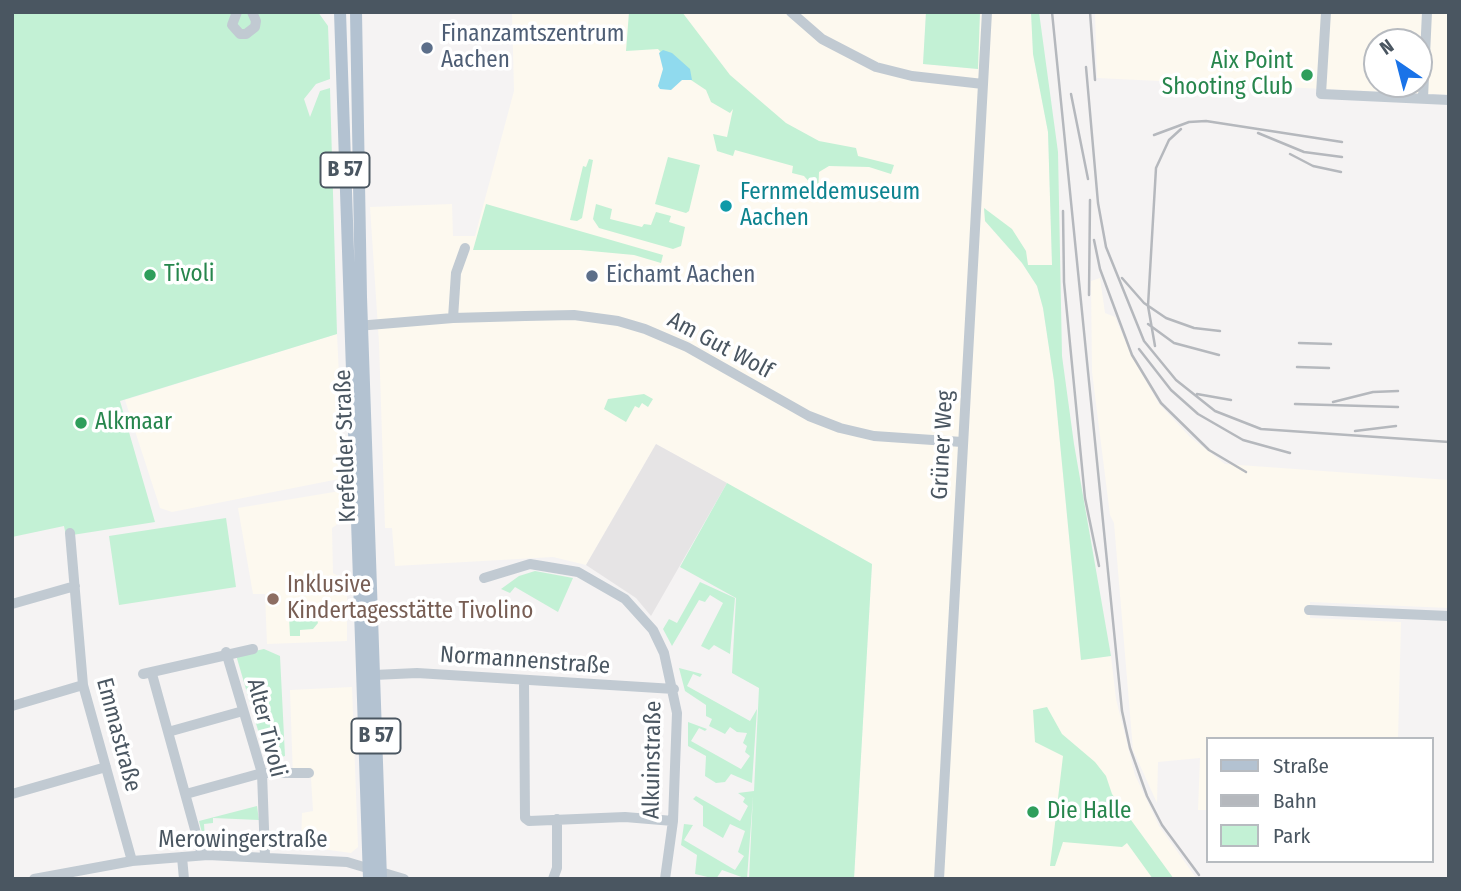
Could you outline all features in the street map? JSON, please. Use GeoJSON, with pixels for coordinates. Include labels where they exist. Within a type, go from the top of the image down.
{"type":"FeatureCollection","features":[{"type":"Feature","properties":{"kind":"main road","name":"Krefelder Straße"},"geometry":{"type":"LineString","coordinates":[[340,12],[374,675],[375,873]]}},
{"type":"Feature","properties":{"kind":"main road","name":"Krefelder Straße"},"geometry":{"type":"LineString","coordinates":[[356,12],[356,326],[375,873]]}},
{"type":"Feature","properties":{"kind":"street"},"geometry":{"type":"LineString","coordinates":[[237,12],[232,25],[240,34],[252,32],[257,21],[253,14],[267,12]]}},
{"type":"Feature","properties":{"kind":"street"},"geometry":{"type":"LineString","coordinates":[[791,12],[822,39],[869,64],[912,76],[983,84]]}},
{"type":"Feature","properties":{"kind":"street","name":"Grüner Weg"},"geometry":{"type":"LineString","coordinates":[[939,879],[987,12]]}},
{"type":"Feature","properties":{"kind":"street"},"geometry":{"type":"LineString","coordinates":[[1326,12],[1321,94],[1363,96]]}},
{"type":"Feature","properties":{"kind":"street"},"geometry":{"type":"LineString","coordinates":[[1423,98],[1449,100]]}},
{"type":"Feature","properties":{"kind":"street"},"geometry":{"type":"LineString","coordinates":[[453,318],[456,273],[465,248]]}},
{"type":"Feature","properties":{"kind":"street","name":"Am Gut Wolf"},"geometry":{"type":"LineString","coordinates":[[356,326],[453,318],[575,315],[618,321],[687,347],[809,416],[840,428],[874,436],[962,442]]}},
{"type":"Feature","properties":{"kind":"street","name":"Emmastraße"},"geometry":{"type":"LineString","coordinates":[[70,533],[83,685],[132,861]]}},
{"type":"Feature","properties":{"kind":"street","name":"Alkuinstraße"},"geometry":{"type":"LineString","coordinates":[[484,578],[513,567],[547,564],[578,572],[608,586],[641,613],[653,630],[664,653],[674,689],[677,747],[673,821],[665,879]]}},
{"type":"Feature","properties":{"kind":"street"},"geometry":{"type":"LineString","coordinates":[[12,604],[75,586]]}},
{"type":"Feature","properties":{"kind":"street"},"geometry":{"type":"LineString","coordinates":[[1309,610],[1449,616]]}},
{"type":"Feature","properties":{"kind":"street"},"geometry":{"type":"LineString","coordinates":[[202,855],[168,732],[148,674],[226,652],[253,649]]}},
{"type":"Feature","properties":{"kind":"street","name":"Alter Tivoli"},"geometry":{"type":"LineString","coordinates":[[226,652],[262,773],[265,856]]}},
{"type":"Feature","properties":{"kind":"street","name":"Normannenstraße"},"geometry":{"type":"LineString","coordinates":[[374,675],[417,673],[674,689]]}},
{"type":"Feature","properties":{"kind":"street"},"geometry":{"type":"LineString","coordinates":[[524,681],[524,815],[530,821],[625,817],[673,821]]}},
{"type":"Feature","properties":{"kind":"street"},"geometry":{"type":"LineString","coordinates":[[12,706],[83,685]]}},
{"type":"Feature","properties":{"kind":"street"},"geometry":{"type":"LineString","coordinates":[[168,732],[243,711]]}},
{"type":"Feature","properties":{"kind":"street"},"geometry":{"type":"LineString","coordinates":[[12,794],[106,767]]}},
{"type":"Feature","properties":{"kind":"street"},"geometry":{"type":"LineString","coordinates":[[186,794],[262,773],[309,773]]}},
{"type":"Feature","properties":{"kind":"street"},"geometry":{"type":"LineString","coordinates":[[552,879],[556,868],[557,819]]}},
{"type":"Feature","properties":{"kind":"street","name":"Merowingerstraße"},"geometry":{"type":"LineString","coordinates":[[34,879],[132,861],[202,855],[265,856],[404,879]]}},
{"type":"Feature","properties":{"kind":"street"},"geometry":{"type":"LineString","coordinates":[[182,856],[184,879]]}},
{"type":"Feature","properties":{"kind":"shaded area"},"geometry":{"type":"Polygon","coordinates":[[[512,12],[926,12],[923,64],[977,69],[980,12],[1031,12],[1033,54],[1048,132],[1052,265],[1028,265],[985,208],[985,221],[1022,263],[1037,286],[1043,308],[1054,381],[1081,660],[1111,656],[1116,699],[1135,775],[1159,826],[1197,879],[854,879],[872,564],[656,444],[586,565],[553,557],[395,566],[392,528],[385,528],[379,343],[370,207],[452,204],[453,236],[475,236],[514,91],[512,12]]]}},
{"type":"Feature","properties":{"kind":"shaded area"},"geometry":{"type":"Polygon","coordinates":[[[1095,12],[1449,12],[1449,95],[1433,94],[1433,28],[1363,28],[1363,91],[1097,78],[1095,12]]]}},
{"type":"Feature","properties":{"kind":"shaded area"},"geometry":{"type":"Polygon","coordinates":[[[1100,278],[1105,313],[1115,317],[1132,357],[1159,404],[1190,437],[1225,464],[1449,480],[1449,608],[1310,602],[1310,618],[1401,622],[1398,737],[1206,737],[1206,810],[1198,810],[1200,758],[1158,762],[1157,803],[1133,750],[1114,523],[1110,515],[1092,372],[1091,281],[1100,278]]]}},
{"type":"Feature","properties":{"kind":"shaded area"},"geometry":{"type":"Polygon","coordinates":[[[337,334],[344,478],[172,512],[160,508],[125,400],[337,334]]]}},
{"type":"Feature","properties":{"kind":"shaded area"},"geometry":{"type":"Polygon","coordinates":[[[656,444],[727,483],[651,616],[636,598],[586,565],[656,444]]]}},
{"type":"Feature","properties":{"kind":"shaded area"},"geometry":{"type":"Polygon","coordinates":[[[340,491],[342,521],[332,528],[333,573],[347,581],[347,641],[267,644],[265,594],[253,594],[238,508],[340,491]]]}},
{"type":"Feature","properties":{"kind":"shaded area"},"geometry":{"type":"Polygon","coordinates":[[[352,687],[358,847],[351,853],[301,846],[302,813],[313,811],[311,778],[293,778],[290,690],[352,687]]]}},
{"type":"Feature","properties":{"kind":"green space"},"geometry":{"type":"Polygon","coordinates":[[[12,12],[318,12],[328,26],[330,79],[316,84],[304,99],[310,117],[320,91],[330,88],[337,334],[120,401],[155,522],[66,536],[64,526],[12,537],[12,12]]]}},
{"type":"Feature","properties":{"kind":"green space"},"geometry":{"type":"Polygon","coordinates":[[[629,12],[682,12],[730,75],[786,123],[819,141],[856,148],[858,156],[894,165],[891,174],[869,167],[829,166],[819,172],[818,200],[813,200],[812,185],[804,176],[792,173],[793,166],[735,150],[733,156],[717,151],[713,134],[727,137],[733,109],[730,113],[711,102],[706,90],[676,70],[658,49],[626,51],[629,12]]]}},
{"type":"Feature","properties":{"kind":"green space"},"geometry":{"type":"Polygon","coordinates":[[[926,12],[980,12],[978,69],[923,64],[926,12]]]}},
{"type":"Feature","properties":{"kind":"green space"},"geometry":{"type":"Polygon","coordinates":[[[1031,12],[1039,12],[1058,152],[1062,356],[1074,444],[1111,656],[1081,660],[1054,381],[1043,308],[1037,286],[1022,263],[985,221],[984,208],[1012,229],[1026,251],[1028,265],[1052,265],[1048,132],[1033,54],[1031,12]]]}},
{"type":"Feature","properties":{"kind":"green space"},"geometry":{"type":"Polygon","coordinates":[[[668,157],[700,165],[689,211],[686,213],[655,204],[668,157]]]}},
{"type":"Feature","properties":{"kind":"green space"},"geometry":{"type":"Polygon","coordinates":[[[589,159],[593,160],[582,218],[577,221],[570,220],[583,166],[586,167],[589,159]]]}},
{"type":"Feature","properties":{"kind":"green space"},"geometry":{"type":"Polygon","coordinates":[[[486,204],[663,255],[661,263],[634,255],[580,250],[473,250],[486,204]]]}},
{"type":"Feature","properties":{"kind":"green space"},"geometry":{"type":"Polygon","coordinates":[[[596,204],[612,209],[610,219],[642,227],[644,224],[651,225],[656,212],[671,216],[669,222],[685,227],[681,246],[673,249],[599,228],[593,219],[596,204]]]}},
{"type":"Feature","properties":{"kind":"green space"},"geometry":{"type":"Polygon","coordinates":[[[644,394],[653,399],[648,407],[642,403],[639,408],[635,406],[626,422],[604,409],[608,399],[644,394]]]}},
{"type":"Feature","properties":{"kind":"green space"},"geometry":{"type":"Polygon","coordinates":[[[727,483],[872,564],[854,879],[749,879],[753,796],[747,879],[722,870],[716,879],[695,874],[697,855],[681,845],[684,824],[693,825],[684,840],[735,870],[744,856],[738,852],[745,831],[730,824],[723,838],[703,826],[703,806],[693,799],[696,796],[740,821],[748,806],[743,802],[745,798],[738,793],[754,791],[759,688],[732,673],[736,598],[680,567],[727,483]]]}},
{"type":"Feature","properties":{"kind":"green space"},"geometry":{"type":"Polygon","coordinates":[[[226,518],[236,587],[119,605],[109,536],[226,518]]]}},
{"type":"Feature","properties":{"kind":"green space"},"geometry":{"type":"Polygon","coordinates":[[[535,571],[573,578],[558,612],[515,587],[510,593],[501,589],[519,576],[535,571]]]}},
{"type":"Feature","properties":{"kind":"green space"},"geometry":{"type":"Polygon","coordinates":[[[700,582],[735,598],[730,654],[714,645],[709,650],[701,646],[723,603],[710,595],[705,602],[699,600],[672,646],[663,629],[669,619],[677,623],[700,582]]]}},
{"type":"Feature","properties":{"kind":"green space"},"geometry":{"type":"Polygon","coordinates":[[[295,612],[314,612],[318,623],[313,629],[300,630],[300,636],[290,636],[289,617],[295,612]]]}},
{"type":"Feature","properties":{"kind":"green space"},"geometry":{"type":"Polygon","coordinates":[[[264,649],[280,656],[285,756],[267,761],[236,655],[264,649]]]}},
{"type":"Feature","properties":{"kind":"green space"},"geometry":{"type":"Polygon","coordinates":[[[679,668],[702,674],[700,677],[693,674],[687,686],[750,721],[757,709],[752,783],[731,774],[725,782],[716,783],[705,776],[706,756],[688,746],[688,722],[707,729],[705,731],[699,728],[691,741],[741,769],[750,756],[745,752],[747,746],[743,743],[747,733],[737,732],[730,727],[725,734],[709,726],[712,719],[706,716],[706,705],[685,691],[679,668]]]}},
{"type":"Feature","properties":{"kind":"green space"},"geometry":{"type":"Polygon","coordinates":[[[1047,707],[1062,734],[1095,762],[1106,776],[1112,794],[1174,879],[1153,879],[1127,843],[1122,847],[1063,842],[1055,866],[1050,866],[1063,756],[1035,742],[1033,710],[1047,707]]]}},
{"type":"Feature","properties":{"kind":"green space"},"geometry":{"type":"Polygon","coordinates":[[[257,806],[259,820],[213,818],[213,823],[204,824],[205,838],[210,840],[256,838],[258,841],[204,841],[199,821],[257,806]]]}},
{"type":"Feature","properties":{"kind":"water"},"geometry":{"type":"Polygon","coordinates":[[[663,50],[672,53],[690,69],[692,80],[682,80],[671,90],[660,89],[658,86],[663,69],[659,53],[663,50]]]}},
{"type":"Feature","properties":{"kind":"railway"},"geometry":{"type":"LineString","coordinates":[[1052,12],[1122,711],[1130,748],[1147,796],[1162,825],[1199,875]]}},
{"type":"Feature","properties":{"kind":"railway"},"geometry":{"type":"LineString","coordinates":[[1090,12],[1095,80]]}},
{"type":"Feature","properties":{"kind":"railway"},"geometry":{"type":"LineString","coordinates":[[1086,67],[1098,203],[1106,247],[1144,341],[1176,380],[1215,411],[1261,429],[1449,442]]}},
{"type":"Feature","properties":{"kind":"railway"},"geometry":{"type":"LineString","coordinates":[[1071,94],[1088,179]]}},
{"type":"Feature","properties":{"kind":"railway"},"geometry":{"type":"LineString","coordinates":[[1154,135],[1189,122],[1206,121],[1342,142]]}},
{"type":"Feature","properties":{"kind":"railway"},"geometry":{"type":"LineString","coordinates":[[1155,346],[1148,306],[1156,168],[1169,140],[1181,129]]}},
{"type":"Feature","properties":{"kind":"railway"},"geometry":{"type":"LineString","coordinates":[[1258,133],[1304,152],[1342,157]]}},
{"type":"Feature","properties":{"kind":"railway"},"geometry":{"type":"LineString","coordinates":[[1290,154],[1313,166],[1341,172]]}},
{"type":"Feature","properties":{"kind":"railway"},"geometry":{"type":"LineString","coordinates":[[1089,295],[1090,200]]}},
{"type":"Feature","properties":{"kind":"railway"},"geometry":{"type":"LineString","coordinates":[[1063,211],[1064,282],[1085,498],[1099,566]]}},
{"type":"Feature","properties":{"kind":"railway"},"geometry":{"type":"LineString","coordinates":[[1094,240],[1100,269],[1132,355],[1161,403],[1209,450],[1246,472]]}},
{"type":"Feature","properties":{"kind":"railway"},"geometry":{"type":"LineString","coordinates":[[1122,278],[1144,303],[1166,318],[1194,328],[1220,331]]}},
{"type":"Feature","properties":{"kind":"railway"},"geometry":{"type":"LineString","coordinates":[[1148,324],[1174,343],[1219,355]]}},
{"type":"Feature","properties":{"kind":"railway"},"geometry":{"type":"LineString","coordinates":[[1299,343],[1331,344]]}},
{"type":"Feature","properties":{"kind":"railway"},"geometry":{"type":"LineString","coordinates":[[1139,349],[1171,390],[1198,414],[1243,440],[1290,453]]}},
{"type":"Feature","properties":{"kind":"railway"},"geometry":{"type":"LineString","coordinates":[[1297,367],[1329,368]]}},
{"type":"Feature","properties":{"kind":"railway"},"geometry":{"type":"LineString","coordinates":[[1333,402],[1373,392],[1398,391]]}},
{"type":"Feature","properties":{"kind":"railway"},"geometry":{"type":"LineString","coordinates":[[1197,394],[1231,400]]}},
{"type":"Feature","properties":{"kind":"railway"},"geometry":{"type":"LineString","coordinates":[[1295,404],[1398,407]]}},
{"type":"Feature","properties":{"kind":"railway"},"geometry":{"type":"LineString","coordinates":[[1355,431],[1396,426]]}},
{"type":"Feature","properties":{"kind":"place","name":"Finanzamtszentrum Aachen"},"geometry":{"type":"Point","coordinates":[427,48]}},
{"type":"Feature","properties":{"kind":"place","name":"Aix Point Shooting Club"},"geometry":{"type":"Point","coordinates":[1307,75]}},
{"type":"Feature","properties":{"kind":"place","name":"Fernmeldemuseum Aachen"},"geometry":{"type":"Point","coordinates":[726,206]}},
{"type":"Feature","properties":{"kind":"place","name":"Tivoli"},"geometry":{"type":"Point","coordinates":[150,275]}},
{"type":"Feature","properties":{"kind":"place","name":"Eichamt Aachen"},"geometry":{"type":"Point","coordinates":[592,276]}},
{"type":"Feature","properties":{"kind":"place","name":"Alkmaar"},"geometry":{"type":"Point","coordinates":[81,423]}},
{"type":"Feature","properties":{"kind":"place","name":"Inklusive Kindertagesstätte Tivolino"},"geometry":{"type":"Point","coordinates":[273,599]}},
{"type":"Feature","properties":{"kind":"place","name":"Die Halle"},"geometry":{"type":"Point","coordinates":[1033,812]}}]}
